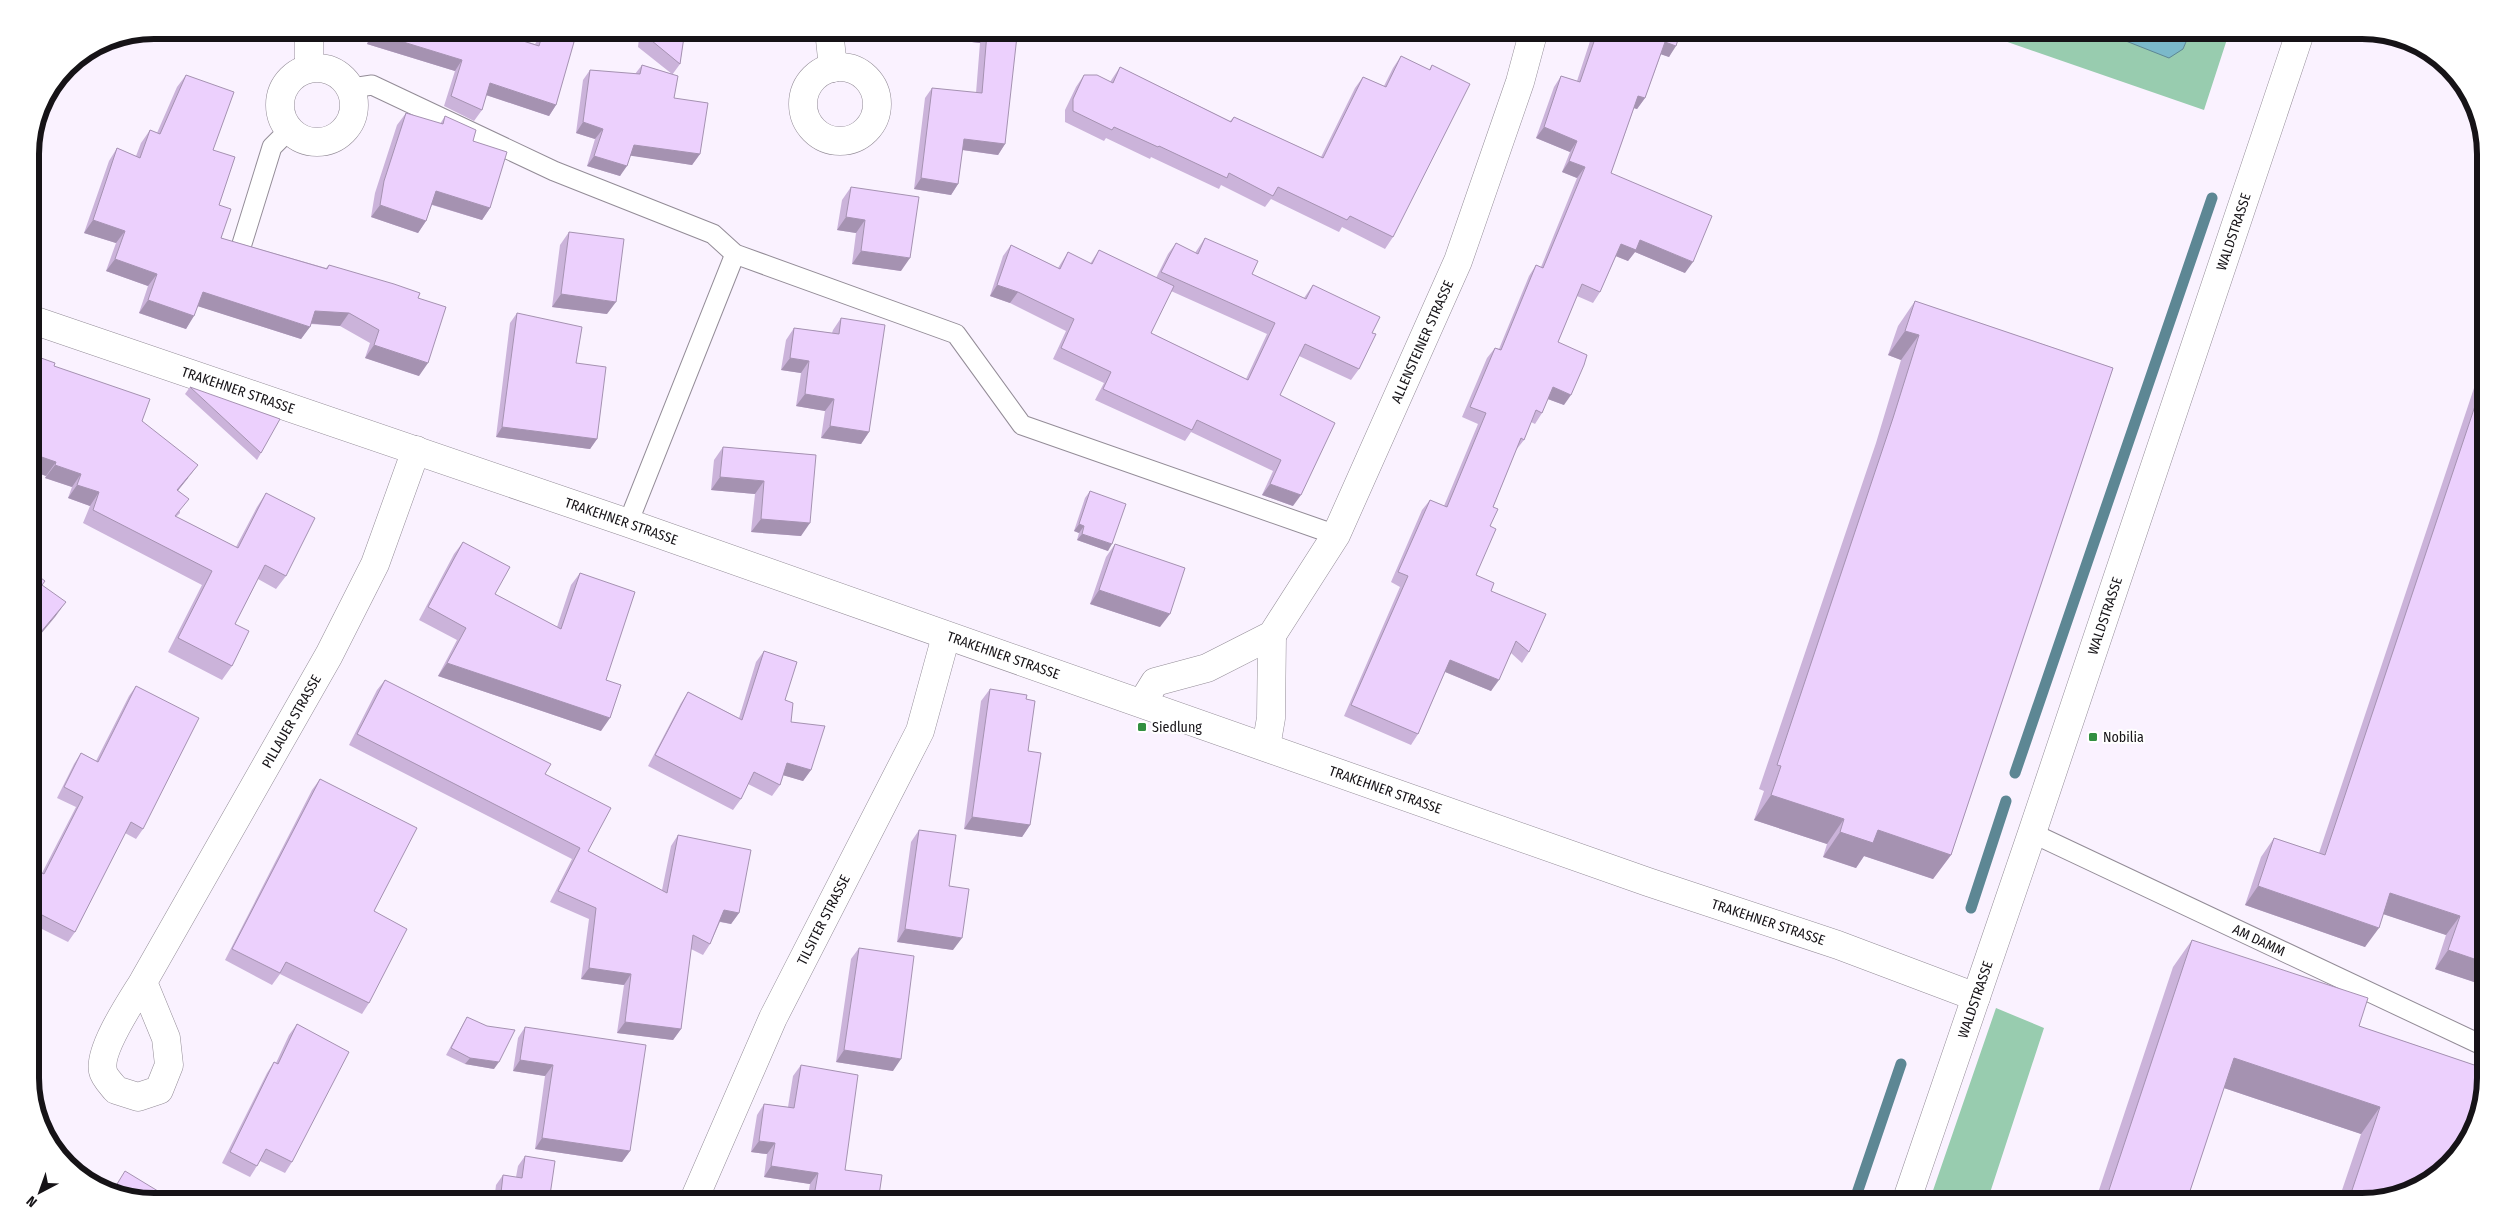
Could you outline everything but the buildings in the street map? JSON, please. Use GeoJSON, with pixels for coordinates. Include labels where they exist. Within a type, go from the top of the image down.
{"type":"FeatureCollection","features":[{"type":"Feature","properties":{"kind":"street"},"geometry":{"type":"LineString","coordinates":[[309,39],[309,67]]}},
{"type":"Feature","properties":{"kind":"street"},"geometry":{"type":"LineString","coordinates":[[830,39],[833,68]]}},
{"type":"Feature","properties":{"kind":"street","name":"ALLENSTEINER STRASSE"},"geometry":{"type":"LineString","coordinates":[[1272,635],[1336,535],[1458,261],[1520,82],[1532,39]]}},
{"type":"Feature","properties":{"kind":"street","name":"WALDSTRASSE"},"geometry":{"type":"LineString","coordinates":[[1909,1193],[2299,39]]}},
{"type":"Feature","properties":{"kind":"street"},"geometry":{"type":"LineString","coordinates":[[309,67],[326,67],[342,75],[352,88],[356,106],[351,123],[338,137],[321,143],[304,140],[289,130],[280,112],[281,92],[292,76],[309,67]]}},
{"type":"Feature","properties":{"kind":"street","name":"TRAKEHNER STRASSE"},"geometry":{"type":"LineString","coordinates":[[39,321],[628,523],[1648,882],[1838,945],[1976,997]]}},
{"type":"Feature","properties":{"kind":"street","name":"PILLAUER STRASSE"},"geometry":{"type":"LineString","coordinates":[[143,982],[334,646],[375,564],[416,450]]}},
{"type":"Feature","properties":{"kind":"street"},"geometry":{"type":"LineString","coordinates":[[1142,703],[1155,682],[1207,668],[1272,635],[1271,718],[1266,747]]}},
{"type":"Feature","properties":{"kind":"street","name":"TILSITER STRASSE"},"geometry":{"type":"LineString","coordinates":[[697,1193],[773,1018],[920,731],[946,636]]}},
{"type":"Feature","properties":{"kind":"lane"},"geometry":{"type":"LineString","coordinates":[[352,88],[372,85],[554,171],[713,234],[736,254],[956,334],[1022,425],[1336,535]]}},
{"type":"Feature","properties":{"kind":"lane"},"geometry":{"type":"LineString","coordinates":[[241,247],[272,147],[289,130]]}},
{"type":"Feature","properties":{"kind":"lane"},"geometry":{"type":"LineString","coordinates":[[628,523],[736,254]]}},
{"type":"Feature","properties":{"kind":"lane","name":"AM DAMM"},"geometry":{"type":"LineString","coordinates":[[2032,833],[2477,1043]]}},
{"type":"Feature","properties":{"kind":"green space"},"geometry":{"type":"Polygon","coordinates":[[[1999,39],[2138,39],[2183,49],[2187,39],[2227,39],[2204,110],[1999,39]]]}},
{"type":"Feature","properties":{"kind":"green space"},"geometry":{"type":"Polygon","coordinates":[[[1996,1008],[2044,1028],[1990,1193],[1932,1193],[1996,1008]]]}},
{"type":"Feature","properties":{"kind":"water"},"geometry":{"type":"Polygon","coordinates":[[[2121,39],[2187,39],[2183,49],[2169,58],[2121,39]]]}},
{"type":"Feature","properties":{"kind":"waterway"},"geometry":{"type":"LineString","coordinates":[[2015,773],[2212,198]]}},
{"type":"Feature","properties":{"kind":"waterway"},"geometry":{"type":"LineString","coordinates":[[1971,908],[2006,801]]}},
{"type":"Feature","properties":{"kind":"waterway"},"geometry":{"type":"LineString","coordinates":[[1857,1193],[1901,1064]]}},
{"type":"Feature","properties":{"kind":"place","name":"Siedlung"},"geometry":{"type":"Point","coordinates":[1142,727]}},
{"type":"Feature","properties":{"kind":"place","name":"Nobilia"},"geometry":{"type":"Point","coordinates":[2093,737]}}]}
